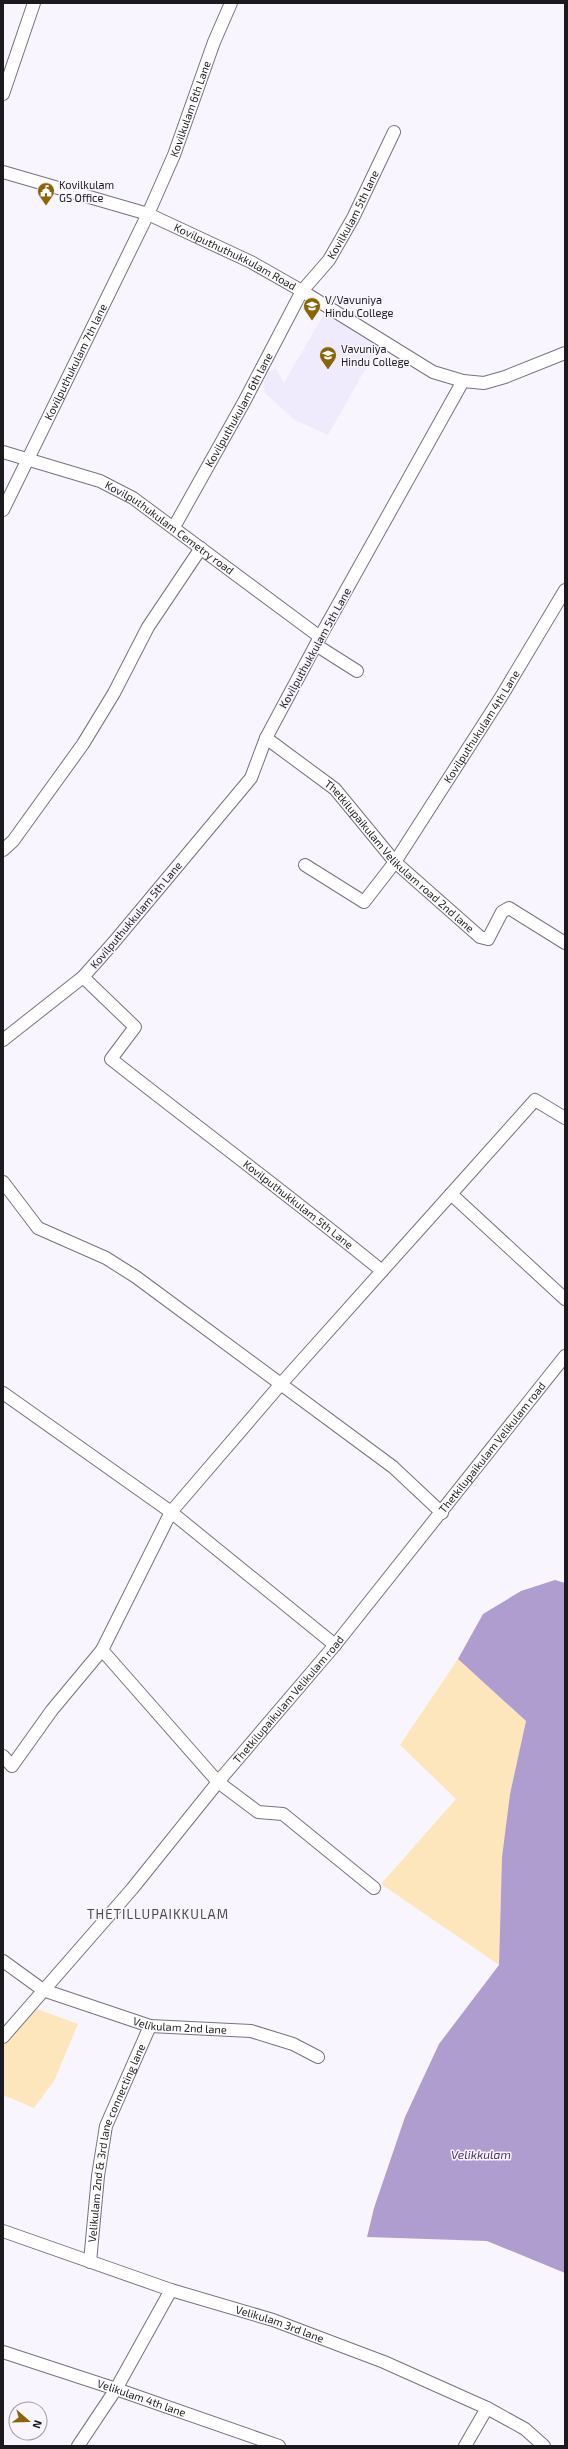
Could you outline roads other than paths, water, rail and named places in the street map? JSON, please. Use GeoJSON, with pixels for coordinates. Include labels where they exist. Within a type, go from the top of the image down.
{"type":"FeatureCollection","features":[{"type":"Feature","properties":{"kind":"street"},"geometry":{"type":"LineString","coordinates":[[3,94],[34,3]]}},
{"type":"Feature","properties":{"kind":"street","name":"Kovilkulam 6th Lane"},"geometry":{"type":"LineString","coordinates":[[148,214],[174,155],[214,42],[231,3]]}},
{"type":"Feature","properties":{"kind":"street","name":"Kovilkulam 5th lane"},"geometry":{"type":"LineString","coordinates":[[302,291],[329,260],[353,218],[394,132]]}},
{"type":"Feature","properties":{"kind":"street","name":"Kovilputhuthukkulam Road"},"geometry":{"type":"LineString","coordinates":[[3,172],[148,214],[251,262],[302,291],[415,363],[433,372],[463,382],[484,383],[505,377],[565,353]]}},
{"type":"Feature","properties":{"kind":"street","name":"Kovilputhukulam 7th lane"},"geometry":{"type":"LineString","coordinates":[[3,510],[29,460],[148,214]]}},
{"type":"Feature","properties":{"kind":"street","name":"Kovilputhukulam 6th lane"},"geometry":{"type":"LineString","coordinates":[[174,527],[244,402],[302,291]]}},
{"type":"Feature","properties":{"kind":"street","name":"Kovilputhukkulam 5th Lane"},"geometry":{"type":"LineString","coordinates":[[382,1271],[286,1192],[231,1153],[111,1059],[135,1027],[83,977],[251,778],[266,738],[318,641],[463,382]]}},
{"type":"Feature","properties":{"kind":"street","name":"Kovilputhukulam Cemetry road"},"geometry":{"type":"LineString","coordinates":[[3,452],[100,481],[133,498],[174,527],[358,671]]}},
{"type":"Feature","properties":{"kind":"street"},"geometry":{"type":"LineString","coordinates":[[3,850],[13,841],[83,744],[114,693],[148,627],[201,548]]}},
{"type":"Feature","properties":{"kind":"street","name":"Kovilputhukulam 4th Lane"},"geometry":{"type":"LineString","coordinates":[[305,865],[364,902],[395,862],[501,697],[565,590]]}},
{"type":"Feature","properties":{"kind":"street","name":"Thetkilupaikulam Velikulam road 2nd lane"},"geometry":{"type":"LineString","coordinates":[[266,738],[335,789],[395,862],[480,937],[488,939],[502,912],[509,908],[565,943]]}},
{"type":"Feature","properties":{"kind":"street"},"geometry":{"type":"LineString","coordinates":[[3,1040],[83,977]]}},
{"type":"Feature","properties":{"kind":"street"},"geometry":{"type":"LineString","coordinates":[[3,1756],[12,1766],[52,1710],[102,1650],[171,1512],[280,1385],[535,1100],[565,1118]]}},
{"type":"Feature","properties":{"kind":"street"},"geometry":{"type":"LineString","coordinates":[[3,1182],[38,1228],[106,1258],[136,1277],[280,1385],[393,1467],[442,1513]]}},
{"type":"Feature","properties":{"kind":"street"},"geometry":{"type":"LineString","coordinates":[[451,1194],[565,1299]]}},
{"type":"Feature","properties":{"kind":"street","name":"Thetkilupaikulam Velikulam road"},"geometry":{"type":"LineString","coordinates":[[3,2037],[132,1889],[218,1782],[335,1645],[442,1513],[565,1356]]}},
{"type":"Feature","properties":{"kind":"street"},"geometry":{"type":"LineString","coordinates":[[3,1393],[171,1512],[335,1645]]}},
{"type":"Feature","properties":{"kind":"street"},"geometry":{"type":"LineString","coordinates":[[102,1650],[218,1782],[258,1812],[283,1814],[374,1888]]}},
{"type":"Feature","properties":{"kind":"street","name":"Velikulam 2nd lane"},"geometry":{"type":"LineString","coordinates":[[3,1961],[43,1990],[150,2026],[251,2031],[293,2044],[318,2057]]}},
{"type":"Feature","properties":{"kind":"street","name":"Velikulam 2nd & 3rd lane connecting lane"},"geometry":{"type":"LineString","coordinates":[[90,2262],[98,2176],[106,2126],[150,2026]]}},
{"type":"Feature","properties":{"kind":"street","name":"Velikulam 3rd lane"},"geometry":{"type":"LineString","coordinates":[[3,2231],[171,2290],[274,2320],[384,2362],[487,2408],[525,2430],[544,2446]]}},
{"type":"Feature","properties":{"kind":"street"},"geometry":{"type":"LineString","coordinates":[[78,2446],[116,2388],[171,2290]]}},
{"type":"Feature","properties":{"kind":"street","name":"Velikulam 4th lane"},"geometry":{"type":"LineString","coordinates":[[3,2352],[116,2388],[279,2446]]}},
{"type":"Feature","properties":{"kind":"street"},"geometry":{"type":"LineString","coordinates":[[465,2446],[487,2408]]}},
{"type":"Feature","properties":{"kind":"water","name":"Velikkulam"},"geometry":{"type":"Polygon","coordinates":[[[555,1580],[565,1583],[565,2273],[487,2241],[367,2237],[374,2208],[405,2117],[439,2044],[499,1965],[502,1857],[510,1794],[526,1721],[458,1659],[483,1614],[521,1591],[555,1580]]]}},
{"type":"Feature","properties":{"kind":"place","name":"Kovilkulam GS Office"},"geometry":{"type":"Point","coordinates":[46,206]}},
{"type":"Feature","properties":{"kind":"place","name":"V/Vavuniya Hindu College"},"geometry":{"type":"Point","coordinates":[312,321]}},
{"type":"Feature","properties":{"kind":"place","name":"Vavuniya Hindu College"},"geometry":{"type":"Point","coordinates":[328,370]}},
{"type":"Feature","properties":{"kind":"district","name":"THETILLUPAIKKULAM"},"geometry":{"type":"Point","coordinates":[158,1914]}}]}
